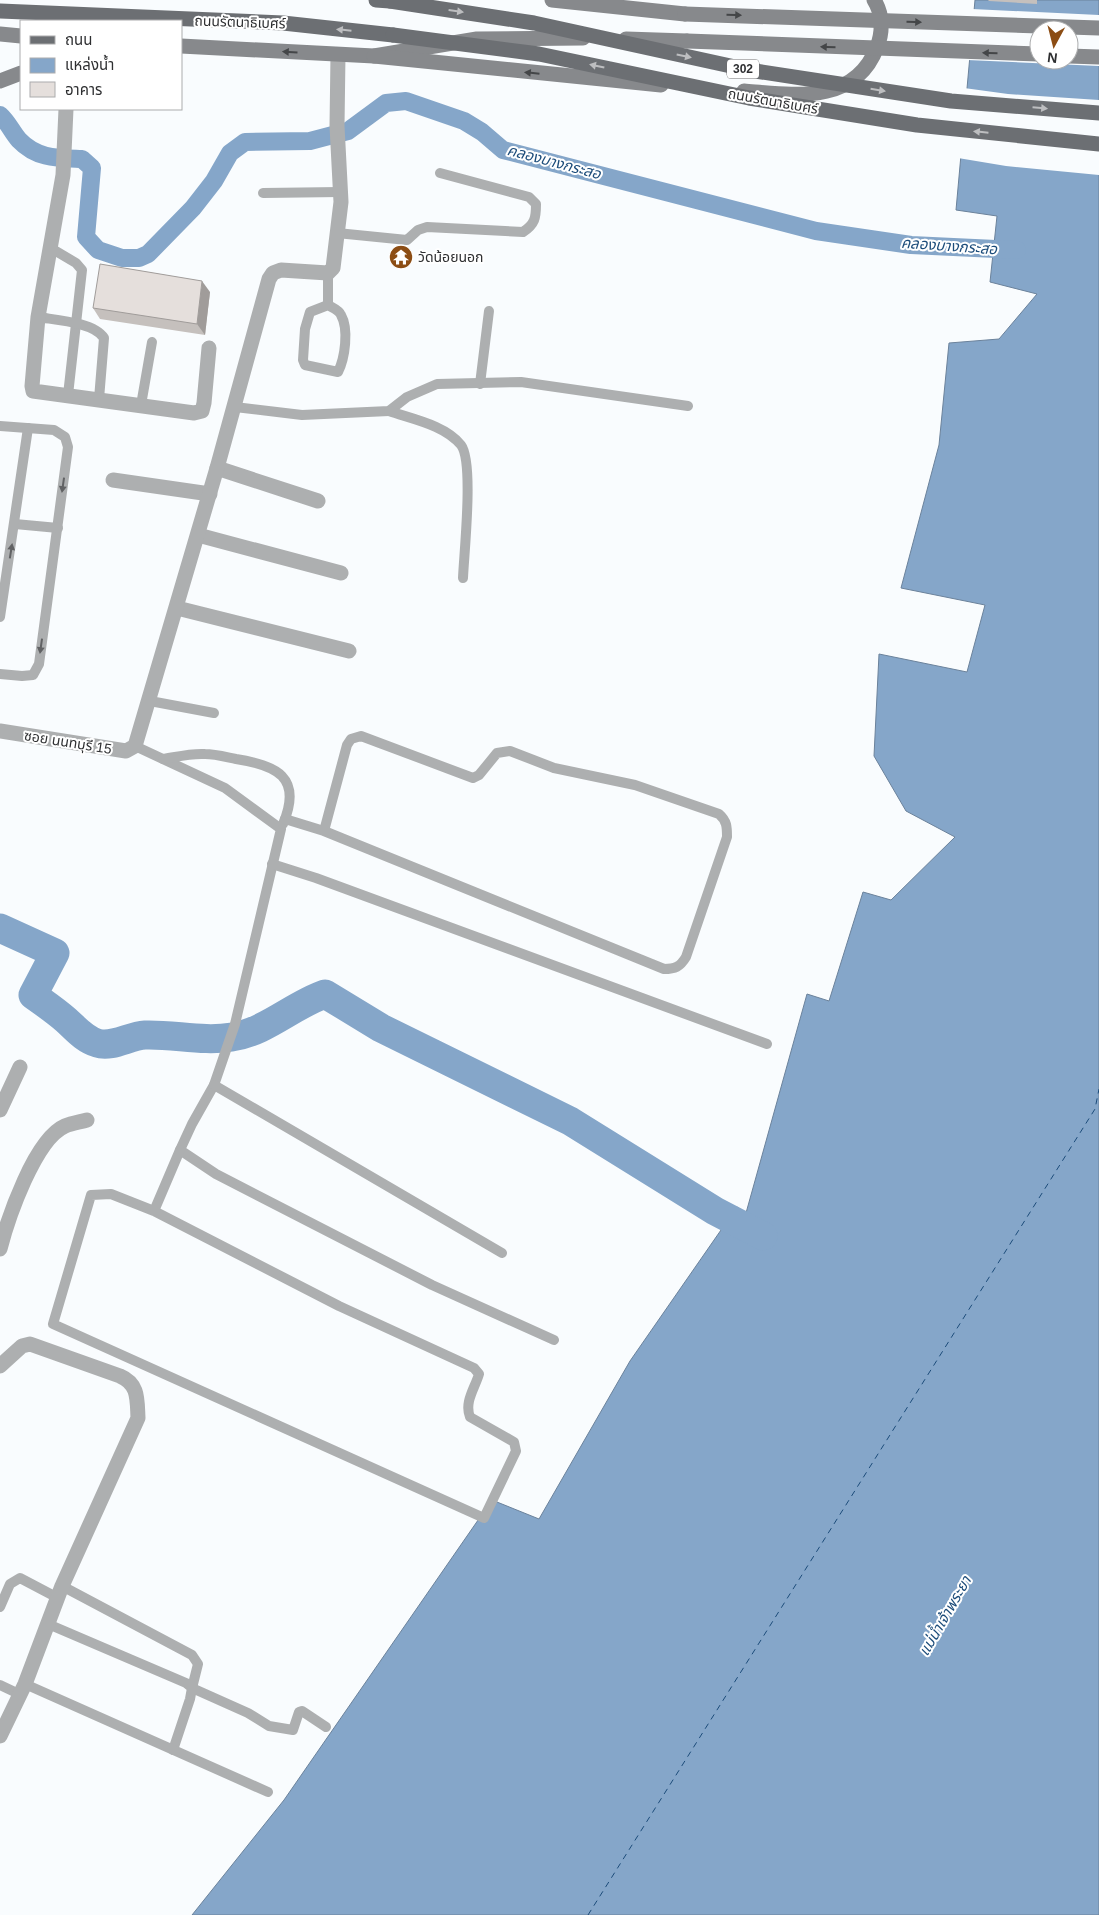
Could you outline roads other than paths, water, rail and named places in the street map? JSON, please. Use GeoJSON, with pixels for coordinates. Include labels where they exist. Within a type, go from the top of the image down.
{"type":"FeatureCollection","features":[{"type":"Feature","properties":{"kind":"main road","name":"ถนนรัตนาธิเบศร์"},"geometry":{"type":"LineString","coordinates":[[376,0],[534,23],[749,70],[951,101],[1099,113]]}},
{"type":"Feature","properties":{"kind":"main road"},"geometry":{"type":"LineString","coordinates":[[552,0],[685,14],[1099,28]]}},
{"type":"Feature","properties":{"kind":"main road"},"geometry":{"type":"LineString","coordinates":[[374,56],[674,86],[766,93],[814,93],[835,90],[854,82],[866,68],[880,40],[882,26],[880,8],[874,0]]}},
{"type":"Feature","properties":{"kind":"main road","name":"ถนนรัตนาธิเบศร์"},"geometry":{"type":"LineString","coordinates":[[0,11],[282,23],[393,35],[540,54],[749,98],[899,122],[1099,144]]}},
{"type":"Feature","properties":{"kind":"main road"},"geometry":{"type":"LineString","coordinates":[[0,34],[20,36]]}},
{"type":"Feature","properties":{"kind":"main road","name":"ถนนรัตนาธิเบศร์"},"geometry":{"type":"LineString","coordinates":[[182,46],[374,56],[442,43],[513,37],[687,41],[1029,54]]}},
{"type":"Feature","properties":{"kind":"main road"},"geometry":{"type":"LineString","coordinates":[[1079,56],[1099,57]]}},
{"type":"Feature","properties":{"kind":"main road"},"geometry":{"type":"LineString","coordinates":[[0,81],[20,73]]}},
{"type":"Feature","properties":{"kind":"street"},"geometry":{"type":"LineString","coordinates":[[135,746],[150,701],[210,494],[269,279],[274,273],[281,270],[328,273],[333,268],[336,259],[341,202],[337,126],[338,54]]}},
{"type":"Feature","properties":{"kind":"street"},"geometry":{"type":"LineString","coordinates":[[66,110],[63,175],[38,317],[33,391],[194,413],[202,411],[204,403],[209,348]]}},
{"type":"Feature","properties":{"kind":"street"},"geometry":{"type":"LineString","coordinates":[[217,468],[318,501]]}},
{"type":"Feature","properties":{"kind":"street"},"geometry":{"type":"LineString","coordinates":[[113,480],[210,494]]}},
{"type":"Feature","properties":{"kind":"street"},"geometry":{"type":"LineString","coordinates":[[198,535],[342,573]]}},
{"type":"Feature","properties":{"kind":"street"},"geometry":{"type":"LineString","coordinates":[[177,608],[349,651]]}},
{"type":"Feature","properties":{"kind":"street","name":"ซอย นนทบุรี 15"},"geometry":{"type":"LineString","coordinates":[[0,731],[126,751],[135,746]]}},
{"type":"Feature","properties":{"kind":"street"},"geometry":{"type":"LineString","coordinates":[[0,1109],[20,1067]]}},
{"type":"Feature","properties":{"kind":"street"},"geometry":{"type":"LineString","coordinates":[[0,1249],[7,1222],[38,1154],[50,1137],[64,1126],[87,1120]]}},
{"type":"Feature","properties":{"kind":"street"},"geometry":{"type":"LineString","coordinates":[[0,1366],[22,1346],[30,1344],[130,1380],[137,1391],[138,1418],[60,1592],[22,1689],[0,1736]]}},
{"type":"Feature","properties":{"kind":"lane"},"geometry":{"type":"LineString","coordinates":[[337,233],[407,240],[418,230],[426,227],[523,232],[533,225],[536,217],[536,204],[529,197],[440,173]]}},
{"type":"Feature","properties":{"kind":"lane"},"geometry":{"type":"LineString","coordinates":[[263,193],[340,192]]}},
{"type":"Feature","properties":{"kind":"lane"},"geometry":{"type":"LineString","coordinates":[[49,247],[76,263],[82,270],[68,395]]}},
{"type":"Feature","properties":{"kind":"lane"},"geometry":{"type":"LineString","coordinates":[[328,273],[328,305]]}},
{"type":"Feature","properties":{"kind":"lane"},"geometry":{"type":"LineString","coordinates":[[328,305],[341,314],[345,328],[343,357],[338,372],[313,368],[306,365],[303,360],[306,319],[310,312],[328,305]]}},
{"type":"Feature","properties":{"kind":"lane"},"geometry":{"type":"LineString","coordinates":[[480,384],[489,310]]}},
{"type":"Feature","properties":{"kind":"lane"},"geometry":{"type":"LineString","coordinates":[[38,317],[77,323],[94,330],[104,338],[99,399]]}},
{"type":"Feature","properties":{"kind":"lane"},"geometry":{"type":"LineString","coordinates":[[141,406],[152,342]]}},
{"type":"Feature","properties":{"kind":"lane"},"geometry":{"type":"LineString","coordinates":[[389,411],[407,397],[436,384],[521,382],[688,406]]}},
{"type":"Feature","properties":{"kind":"lane"},"geometry":{"type":"LineString","coordinates":[[234,407],[302,415],[389,411],[432,426],[451,436],[462,447],[468,472],[463,578]]}},
{"type":"Feature","properties":{"kind":"lane"},"geometry":{"type":"LineString","coordinates":[[0,426],[54,430],[65,437],[68,448],[39,664],[33,675],[0,674]]}},
{"type":"Feature","properties":{"kind":"lane"},"geometry":{"type":"LineString","coordinates":[[0,616],[28,428]]}},
{"type":"Feature","properties":{"kind":"lane"},"geometry":{"type":"LineString","coordinates":[[15,524],[58,528]]}},
{"type":"Feature","properties":{"kind":"lane"},"geometry":{"type":"LineString","coordinates":[[150,701],[214,713]]}},
{"type":"Feature","properties":{"kind":"lane"},"geometry":{"type":"LineString","coordinates":[[285,819],[324,831],[664,969],[674,969],[680,966],[686,958],[727,836],[724,818],[719,814],[635,785],[554,768],[510,751],[497,752],[479,775],[473,778],[362,736],[351,739],[347,745],[324,831]]}},
{"type":"Feature","properties":{"kind":"lane"},"geometry":{"type":"LineString","coordinates":[[135,746],[225,788],[281,829]]}},
{"type":"Feature","properties":{"kind":"lane"},"geometry":{"type":"LineString","coordinates":[[154,1211],[192,1124],[214,1085],[236,1024],[289,796],[286,780],[280,772],[268,766],[205,754],[162,759]]}},
{"type":"Feature","properties":{"kind":"lane"},"geometry":{"type":"LineString","coordinates":[[272,864],[316,878],[767,1044]]}},
{"type":"Feature","properties":{"kind":"lane"},"geometry":{"type":"LineString","coordinates":[[214,1085],[502,1253]]}},
{"type":"Feature","properties":{"kind":"lane"},"geometry":{"type":"LineString","coordinates":[[180,1150],[216,1174],[432,1285],[554,1340]]}},
{"type":"Feature","properties":{"kind":"lane"},"geometry":{"type":"LineString","coordinates":[[111,1194],[154,1211],[338,1306],[474,1368],[479,1374],[467,1410],[470,1417],[514,1442],[516,1451],[484,1518],[53,1324],[91,1195],[111,1194]]}},
{"type":"Feature","properties":{"kind":"lane"},"geometry":{"type":"LineString","coordinates":[[0,1607],[10,1584],[20,1578],[60,1592],[192,1655],[198,1664],[190,1699],[173,1750]]}},
{"type":"Feature","properties":{"kind":"lane"},"geometry":{"type":"LineString","coordinates":[[48,1624],[186,1683],[192,1688],[269,1726],[293,1730],[299,1712],[302,1711],[326,1727]]}},
{"type":"Feature","properties":{"kind":"lane"},"geometry":{"type":"LineString","coordinates":[[0,1685],[22,1689],[173,1750],[268,1792]]}},
{"type":"Feature","properties":{"kind":"water","name":"แม่น้ำเจ้าพระยา"},"geometry":{"type":"Polygon","coordinates":[[[975,0],[1099,0],[1099,1915],[192,1915],[284,1800],[492,1500],[539,1519],[630,1361],[737,1207],[746,1213],[807,994],[829,1001],[863,892],[891,900],[955,837],[906,811],[874,756],[879,654],[967,672],[985,605],[901,588],[939,445],[949,343],[999,339],[1037,294],[990,282],[997,216],[956,210],[975,0]]]}},
{"type":"Feature","properties":{"kind":"waterway","name":"คลองบางกระสอ"},"geometry":{"type":"LineString","coordinates":[[0,115],[19,140],[33,151],[48,156],[82,159],[92,168],[86,237],[98,250],[122,258],[139,258],[148,254],[193,208],[214,181],[230,153],[245,142],[310,141],[348,131],[386,103],[406,101],[464,121],[482,132],[503,150],[816,231],[911,245],[1017,250]]}},
{"type":"Feature","properties":{"kind":"waterway"},"geometry":{"type":"LineString","coordinates":[[0,928],[55,953],[33,995],[92,1041],[109,1044],[145,1035],[210,1039],[232,1037],[256,1030],[325,994],[381,1028],[570,1121],[715,1211],[763,1236]]}},
{"type":"Feature","properties":{"kind":"place","name":"วัดน้อยนอก"},"geometry":{"type":"Point","coordinates":[401,257]}}]}
